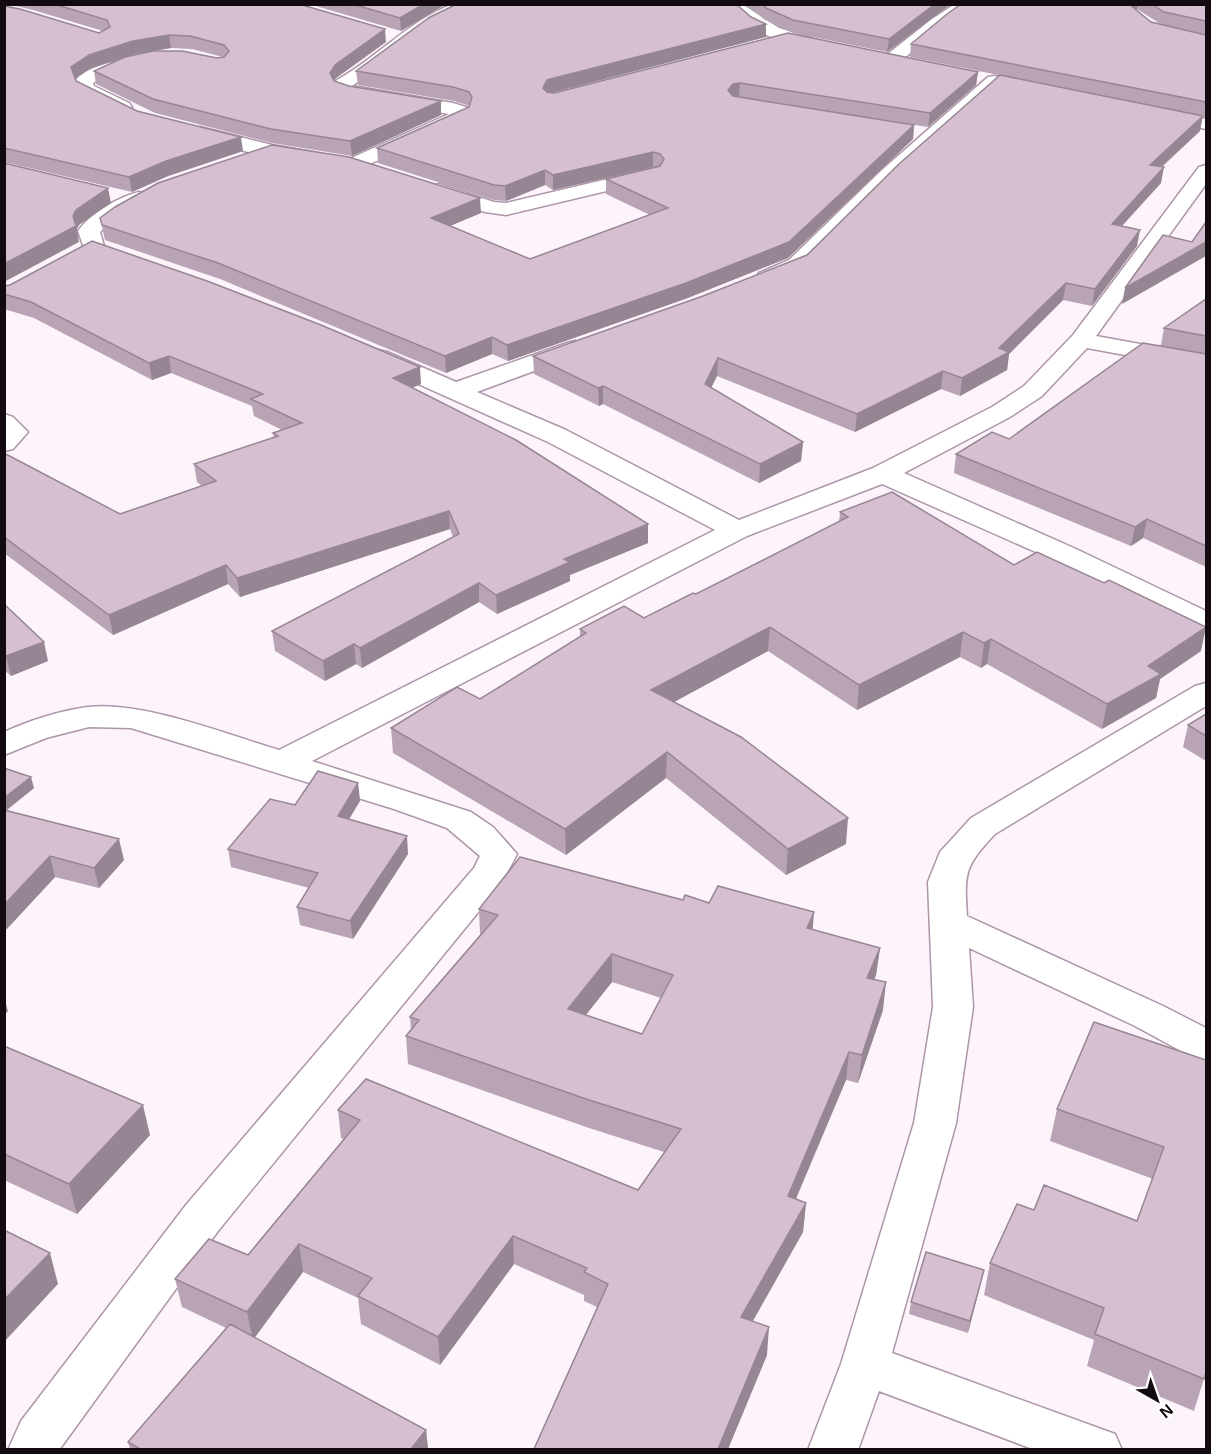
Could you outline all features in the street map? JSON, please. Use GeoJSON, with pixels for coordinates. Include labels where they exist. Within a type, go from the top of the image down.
{"type":"FeatureCollection","features":[{"type":"Feature","properties":{"kind":"street"},"geometry":{"type":"LineString","coordinates":[[354,164],[462,116],[462,112],[453,109],[351,92],[342,88],[343,84],[352,80],[404,39],[448,13],[471,4]]}},
{"type":"Feature","properties":{"kind":"street"},"geometry":{"type":"LineString","coordinates":[[731,4],[758,25],[787,39],[838,51]]}},
{"type":"Feature","properties":{"kind":"street"},"geometry":{"type":"LineString","coordinates":[[890,61],[938,22],[967,4]]}},
{"type":"Feature","properties":{"kind":"street"},"geometry":{"type":"LineString","coordinates":[[382,33],[404,39]]}},
{"type":"Feature","properties":{"kind":"street"},"geometry":{"type":"LineString","coordinates":[[766,45],[787,39]]}},
{"type":"Feature","properties":{"kind":"street"},"geometry":{"type":"LineString","coordinates":[[869,57],[913,66]]}},
{"type":"Feature","properties":{"kind":"street"},"geometry":{"type":"LineString","coordinates":[[137,114],[85,89],[84,81],[98,73],[154,58]]}},
{"type":"Feature","properties":{"kind":"street"},"geometry":{"type":"LineString","coordinates":[[745,287],[798,265],[932,135],[1000,82],[971,76]]}},
{"type":"Feature","properties":{"kind":"street"},"geometry":{"type":"LineString","coordinates":[[1143,110],[1206,124]]}},
{"type":"Feature","properties":{"kind":"street"},"geometry":{"type":"LineString","coordinates":[[181,128],[272,151],[354,164],[376,171]]}},
{"type":"Feature","properties":{"kind":"street"},"geometry":{"type":"LineString","coordinates":[[909,132],[932,135]]}},
{"type":"Feature","properties":{"kind":"street"},"geometry":{"type":"LineString","coordinates":[[243,161],[272,151]]}},
{"type":"Feature","properties":{"kind":"street"},"geometry":{"type":"LineString","coordinates":[[281,763],[737,530],[883,474],[1001,412],[1033,391],[1081,340],[1206,171]]}},
{"type":"Feature","properties":{"kind":"street"},"geometry":{"type":"LineString","coordinates":[[421,185],[492,208],[506,209],[652,175]]}},
{"type":"Feature","properties":{"kind":"street"},"geometry":{"type":"LineString","coordinates":[[94,252],[89,231],[107,215],[133,200],[161,189]]}},
{"type":"Feature","properties":{"kind":"street"},"geometry":{"type":"LineString","coordinates":[[109,195],[133,200]]}},
{"type":"Feature","properties":{"kind":"street"},"geometry":{"type":"LineString","coordinates":[[1081,340],[1206,363]]}},
{"type":"Feature","properties":{"kind":"street"},"geometry":{"type":"LineString","coordinates":[[458,390],[593,342]]}},
{"type":"Feature","properties":{"kind":"street"},"geometry":{"type":"LineString","coordinates":[[362,350],[458,390],[558,436],[737,530]]}},
{"type":"Feature","properties":{"kind":"street"},"geometry":{"type":"LineString","coordinates":[[4,422],[15,432],[4,443]]}},
{"type":"Feature","properties":{"kind":"street"},"geometry":{"type":"LineString","coordinates":[[883,474],[1066,555],[1206,622]]}},
{"type":"Feature","properties":{"kind":"street"},"geometry":{"type":"LineString","coordinates":[[833,1449],[865,1364],[935,1123],[953,1007],[946,882],[958,852],[983,826],[1206,693]]}},
{"type":"Feature","properties":{"kind":"street"},"geometry":{"type":"LineString","coordinates":[[4,745],[34,730],[88,717],[133,718],[406,801],[459,820],[480,835],[499,855],[489,874],[202,1218],[39,1437],[33,1449]]}},
{"type":"Feature","properties":{"kind":"street"},"geometry":{"type":"LineString","coordinates":[[948,922],[1149,1016],[1206,1046]]}},
{"type":"Feature","properties":{"kind":"street"},"geometry":{"type":"LineString","coordinates":[[865,1364],[1097,1449]]}},
{"type":"Feature","properties":{"kind":"building"},"geometry":{"type":"Polygon","coordinates":[[[54,4],[299,4],[385,29],[335,65],[330,73],[334,81],[349,86],[441,101],[350,141],[271,129],[153,99],[94,71],[125,57],[153,51],[182,51],[217,58],[224,57],[229,51],[224,45],[190,36],[169,35],[133,41],[89,55],[71,67],[76,81],[137,111],[241,137],[166,161],[129,177],[4,148],[4,6],[99,33],[110,27],[107,20],[54,4]]]}},
{"type":"Feature","properties":{"kind":"building"},"geometry":{"type":"Polygon","coordinates":[[[352,4],[424,4],[400,18],[352,4]]]}},
{"type":"Feature","properties":{"kind":"building"},"geometry":{"type":"Polygon","coordinates":[[[457,4],[736,4],[751,17],[766,24],[547,80],[543,88],[547,92],[554,93],[788,33],[978,72],[930,113],[740,83],[733,84],[728,90],[733,96],[914,125],[789,242],[686,283],[507,345],[492,337],[445,356],[218,263],[102,225],[100,218],[158,183],[272,145],[349,157],[480,198],[431,218],[530,259],[668,208],[606,179],[660,166],[664,159],[660,154],[653,152],[553,175],[545,170],[505,186],[494,185],[377,148],[469,107],[472,97],[469,92],[453,87],[356,71],[430,17],[457,4]]]}},
{"type":"Feature","properties":{"kind":"building"},"geometry":{"type":"Polygon","coordinates":[[[762,4],[935,4],[889,39],[793,20],[762,4]]]}},
{"type":"Feature","properties":{"kind":"building"},"geometry":{"type":"Polygon","coordinates":[[[961,4],[1129,4],[1151,22],[1206,35],[1206,102],[911,44],[961,4]]]}},
{"type":"Feature","properties":{"kind":"building"},"geometry":{"type":"Polygon","coordinates":[[[1152,4],[1206,4],[1206,21],[1164,12],[1152,4]]]}},
{"type":"Feature","properties":{"kind":"building"},"geometry":{"type":"Polygon","coordinates":[[[1000,75],[1203,116],[1150,165],[1164,167],[1112,224],[1140,230],[1095,289],[1066,283],[999,348],[1009,352],[962,378],[943,371],[857,414],[718,358],[705,384],[803,442],[760,464],[603,386],[598,388],[533,356],[703,296],[807,255],[899,164],[1000,75]]]}},
{"type":"Feature","properties":{"kind":"building"},"geometry":{"type":"Polygon","coordinates":[[[4,163],[108,188],[76,210],[73,216],[76,226],[4,264],[4,163]]]}},
{"type":"Feature","properties":{"kind":"building"},"geometry":{"type":"Polygon","coordinates":[[[1206,222],[1206,242],[1125,288],[1163,235],[1192,242],[1206,222]]]}},
{"type":"Feature","properties":{"kind":"building"},"geometry":{"type":"Polygon","coordinates":[[[92,241],[207,281],[321,325],[420,367],[393,378],[516,440],[648,524],[564,559],[570,562],[496,595],[479,583],[360,648],[354,644],[323,661],[272,631],[459,534],[449,511],[237,578],[226,565],[109,615],[4,537],[4,453],[120,514],[216,481],[194,464],[278,436],[273,433],[302,423],[251,399],[263,394],[169,356],[149,363],[31,302],[4,294],[4,286],[10,285],[92,241]]]}},
{"type":"Feature","properties":{"kind":"building"},"geometry":{"type":"Polygon","coordinates":[[[1206,299],[1206,336],[1164,328],[1206,299]]]}},
{"type":"Feature","properties":{"kind":"building"},"geometry":{"type":"Polygon","coordinates":[[[1143,343],[1206,354],[1206,546],[1147,519],[1135,527],[956,454],[992,432],[1009,439],[1143,343]]]}},
{"type":"Feature","properties":{"kind":"building"},"geometry":{"type":"Polygon","coordinates":[[[892,492],[1014,565],[1037,552],[1104,583],[1109,580],[1206,627],[1148,666],[1161,674],[1107,704],[991,639],[984,643],[963,632],[859,685],[770,627],[651,690],[741,737],[848,818],[788,849],[667,752],[565,829],[391,728],[457,687],[480,699],[586,633],[580,629],[624,606],[644,618],[848,517],[840,512],[892,492]]]}},
{"type":"Feature","properties":{"kind":"building"},"geometry":{"type":"Polygon","coordinates":[[[4,604],[44,642],[4,655],[4,604]]]}},
{"type":"Feature","properties":{"kind":"building"},"geometry":{"type":"Polygon","coordinates":[[[1206,714],[1206,736],[1188,725],[1206,714]]]}},
{"type":"Feature","properties":{"kind":"building"},"geometry":{"type":"Polygon","coordinates":[[[4,768],[31,777],[4,798],[4,768]]]}},
{"type":"Feature","properties":{"kind":"building"},"geometry":{"type":"Polygon","coordinates":[[[318,771],[358,783],[338,816],[407,836],[350,921],[297,907],[318,873],[228,849],[270,799],[295,805],[318,771]]]}},
{"type":"Feature","properties":{"kind":"building"},"geometry":{"type":"Polygon","coordinates":[[[4,810],[119,839],[94,868],[50,856],[4,905],[4,810]]]}},
{"type":"Feature","properties":{"kind":"building"},"geometry":{"type":"Polygon","coordinates":[[[520,857],[683,900],[685,895],[709,903],[718,886],[814,912],[807,928],[880,948],[867,978],[886,982],[862,1055],[849,1052],[788,1196],[806,1203],[741,1317],[769,1327],[718,1449],[534,1449],[608,1284],[584,1272],[587,1268],[513,1236],[438,1337],[358,1296],[372,1278],[299,1244],[247,1312],[175,1279],[209,1239],[248,1255],[360,1120],[338,1110],[366,1079],[638,1190],[681,1129],[586,1099],[406,1036],[419,1020],[410,1017],[498,915],[479,909],[520,857]],[[612,954],[568,1009],[642,1034],[673,975],[612,954]]]}},
{"type":"Feature","properties":{"kind":"building"},"geometry":{"type":"Polygon","coordinates":[[[1094,1022],[1206,1060],[1206,1372],[1204,1379],[1095,1334],[1104,1308],[990,1263],[1017,1204],[1034,1210],[1044,1185],[1137,1221],[1164,1147],[1057,1109],[1094,1022]]]}},
{"type":"Feature","properties":{"kind":"building"},"geometry":{"type":"Polygon","coordinates":[[[4,1046],[143,1105],[69,1184],[4,1154],[4,1046]]]}},
{"type":"Feature","properties":{"kind":"building"},"geometry":{"type":"Polygon","coordinates":[[[4,1230],[50,1253],[4,1300],[4,1230]]]}},
{"type":"Feature","properties":{"kind":"building"},"geometry":{"type":"Polygon","coordinates":[[[926,1252],[984,1270],[970,1321],[911,1302],[926,1252]]]}},
{"type":"Feature","properties":{"kind":"building"},"geometry":{"type":"Polygon","coordinates":[[[230,1324],[426,1430],[411,1449],[140,1449],[128,1442],[230,1324]]]}}]}
